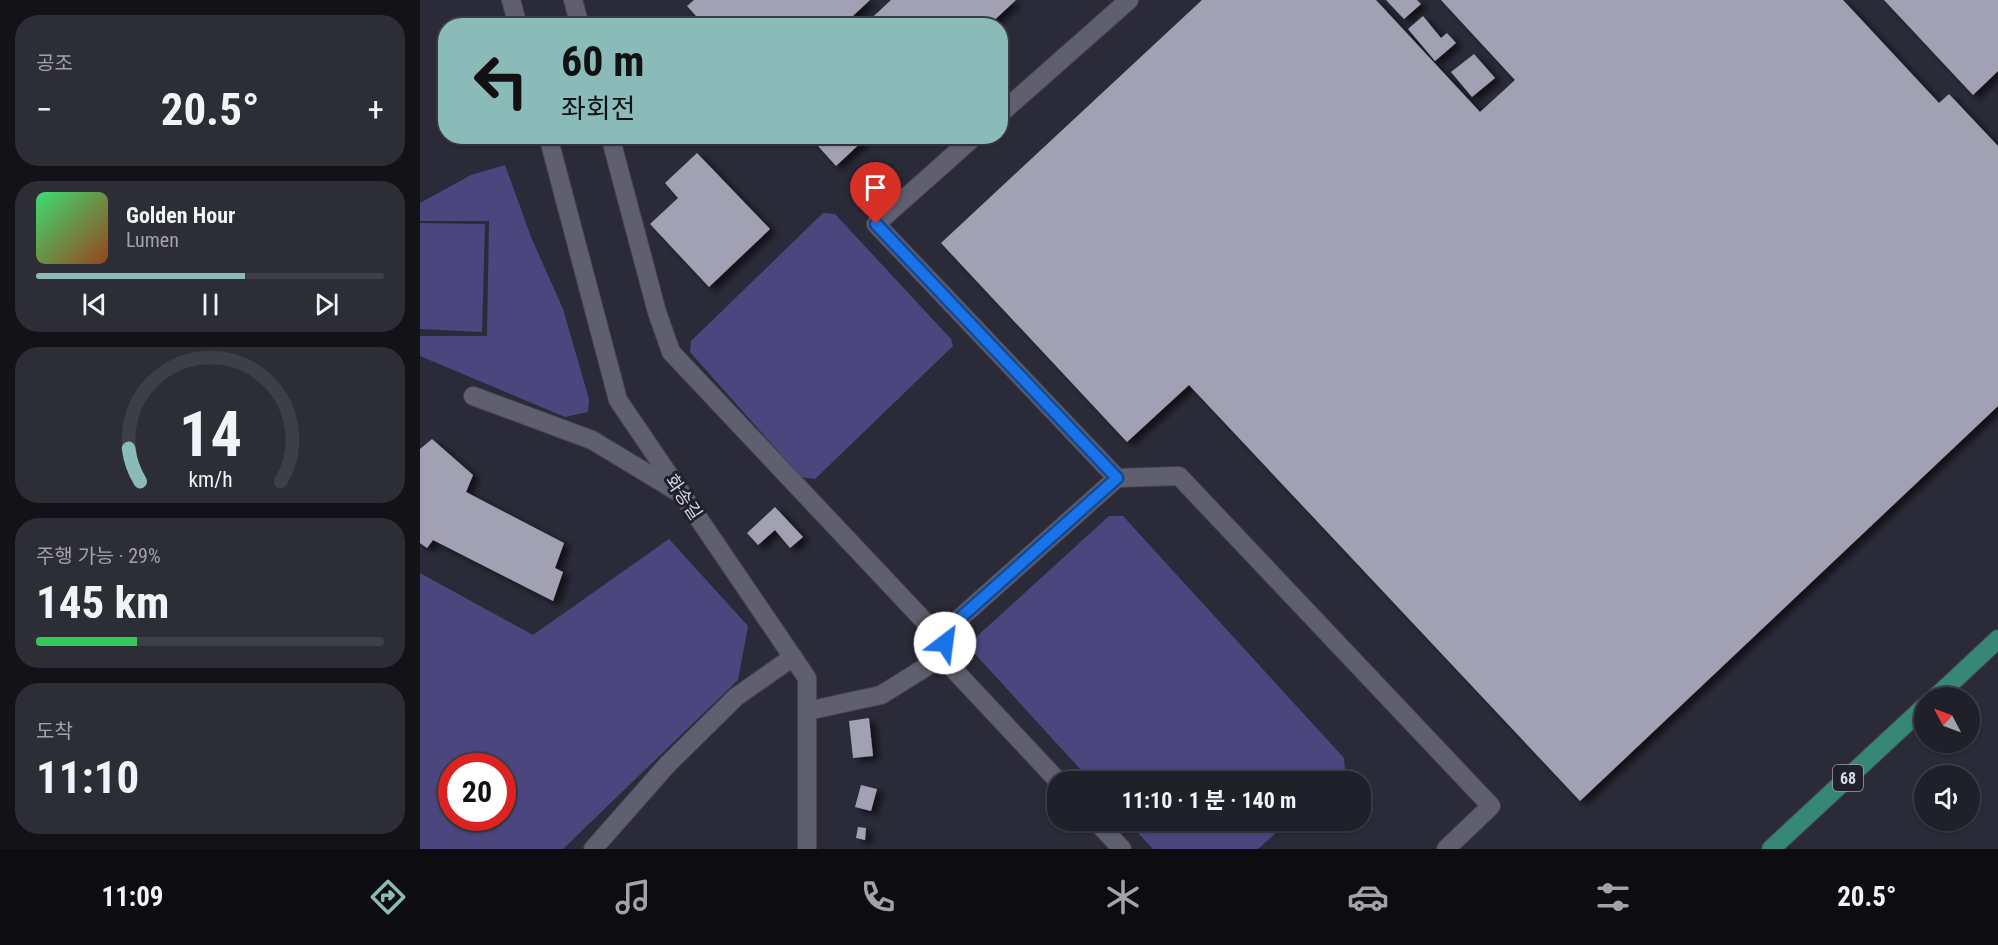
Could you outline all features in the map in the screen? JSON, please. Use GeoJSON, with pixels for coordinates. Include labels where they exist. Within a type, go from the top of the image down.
{"type":"FeatureCollection","features":[{"type":"Feature","properties":{"kind":"main road"},"geometry":{"type":"LineString","coordinates":[[1947,687],[1998,639]]}},
{"type":"Feature","properties":{"kind":"main road","name":"68"},"geometry":{"type":"LineString","coordinates":[[1771,849],[1914,716]]}},
{"type":"Feature","properties":{"kind":"street"},"geometry":{"type":"LineString","coordinates":[[512,0],[516,18]]}},
{"type":"Feature","properties":{"kind":"street"},"geometry":{"type":"LineString","coordinates":[[573,0],[578,18]]}},
{"type":"Feature","properties":{"kind":"street"},"geometry":{"type":"LineString","coordinates":[[1008,107],[1129,0]]}},
{"type":"Feature","properties":{"kind":"street","name":"화송길"},"geometry":{"type":"LineString","coordinates":[[550,144],[618,400],[807,678],[807,849]]}},
{"type":"Feature","properties":{"kind":"street"},"geometry":{"type":"LineString","coordinates":[[612,144],[657,312],[671,352],[943,650],[1049,771]]}},
{"type":"Feature","properties":{"kind":"street"},"geometry":{"type":"LineString","coordinates":[[966,144],[876,224],[1117,478]]}},
{"type":"Feature","properties":{"kind":"street"},"geometry":{"type":"LineString","coordinates":[[473,396],[592,441],[682,494]]}},
{"type":"Feature","properties":{"kind":"street"},"geometry":{"type":"LineString","coordinates":[[807,711],[881,695],[943,650],[950,627],[1117,478],[1179,476],[1491,806],[1446,849]]}},
{"type":"Feature","properties":{"kind":"street"},"geometry":{"type":"LineString","coordinates":[[593,849],[668,764],[736,697],[793,657]]}},
{"type":"Feature","properties":{"kind":"street"},"geometry":{"type":"LineString","coordinates":[[1105,831],[1122,849]]}},
{"type":"Feature","properties":{"kind":"shaded area"},"geometry":{"type":"Polygon","coordinates":[[[505,165],[531,237],[563,309],[589,399],[588,412],[565,417],[420,356],[420,336],[487,336],[489,221],[420,221],[420,203],[471,175],[505,165]]]}},
{"type":"Feature","properties":{"kind":"shaded area"},"geometry":{"type":"Polygon","coordinates":[[[823,213],[835,214],[951,339],[953,346],[815,479],[801,477],[690,352],[691,341],[823,213]]]}},
{"type":"Feature","properties":{"kind":"shaded area"},"geometry":{"type":"Polygon","coordinates":[[[420,223],[485,224],[482,332],[420,329],[420,223]]]}},
{"type":"Feature","properties":{"kind":"shaded area"},"geometry":{"type":"Polygon","coordinates":[[[1109,516],[1123,516],[1344,758],[1345,769],[1343,771],[1082,771],[975,654],[974,639],[1109,516]]]}},
{"type":"Feature","properties":{"kind":"shaded area"},"geometry":{"type":"Polygon","coordinates":[[[669,539],[748,626],[738,680],[563,849],[420,849],[420,573],[533,635],[669,539]]]}},
{"type":"Feature","properties":{"kind":"shaded area"},"geometry":{"type":"Polygon","coordinates":[[[1136,831],[1278,831],[1258,849],[1153,849],[1136,831]]]}},
{"type":"Feature","properties":{"kind":"building"},"geometry":{"type":"Polygon","coordinates":[[[694,0],[870,0],[851,18],[698,18],[687,6],[694,0]]]}},
{"type":"Feature","properties":{"kind":"building"},"geometry":{"type":"Polygon","coordinates":[[[891,0],[1016,0],[997,18],[872,18],[891,0]]]}},
{"type":"Feature","properties":{"kind":"building"},"geometry":{"type":"Polygon","coordinates":[[[1202,0],[1376,0],[1480,112],[1515,80],[1441,0],[1843,0],[1939,103],[1949,94],[1998,146],[1998,406],[1580,801],[1189,385],[1127,442],[941,243],[1202,0]]]}},
{"type":"Feature","properties":{"kind":"building"},"geometry":{"type":"Polygon","coordinates":[[[1386,0],[1417,0],[1421,4],[1404,19],[1386,0]]]}},
{"type":"Feature","properties":{"kind":"building"},"geometry":{"type":"Polygon","coordinates":[[[1884,0],[1998,0],[1998,71],[1973,95],[1884,0]]]}},
{"type":"Feature","properties":{"kind":"building"},"geometry":{"type":"Polygon","coordinates":[[[1423,16],[1441,38],[1447,33],[1456,43],[1435,61],[1408,29],[1423,16]]]}},
{"type":"Feature","properties":{"kind":"building"},"geometry":{"type":"Polygon","coordinates":[[[1474,54],[1495,78],[1472,97],[1451,72],[1474,54]]]}},
{"type":"Feature","properties":{"kind":"building"},"geometry":{"type":"Polygon","coordinates":[[[816,144],[859,144],[836,166],[816,144]]]}},
{"type":"Feature","properties":{"kind":"building"},"geometry":{"type":"Polygon","coordinates":[[[697,153],[770,229],[709,287],[650,224],[678,198],[665,183],[697,153]]]}},
{"type":"Feature","properties":{"kind":"building"},"geometry":{"type":"Polygon","coordinates":[[[432,439],[473,475],[466,492],[564,543],[555,568],[563,572],[553,601],[433,540],[427,548],[420,543],[420,449],[432,439]]]}},
{"type":"Feature","properties":{"kind":"building"},"geometry":{"type":"Polygon","coordinates":[[[775,507],[803,537],[790,548],[775,530],[758,545],[747,533],[775,507]]]}},
{"type":"Feature","properties":{"kind":"building"},"geometry":{"type":"Polygon","coordinates":[[[869,718],[873,756],[853,758],[849,721],[869,718]]]}},
{"type":"Feature","properties":{"kind":"building"},"geometry":{"type":"Polygon","coordinates":[[[861,785],[877,789],[871,811],[855,807],[861,785]]]}},
{"type":"Feature","properties":{"kind":"building"},"geometry":{"type":"Polygon","coordinates":[[[858,827],[866,828],[865,840],[856,838],[858,827]]]}},
{"type":"Feature","properties":{"kind":"route"},"geometry":{"type":"LineString","coordinates":[[876,224],[1117,478],[950,627],[945,643]]}}]}
